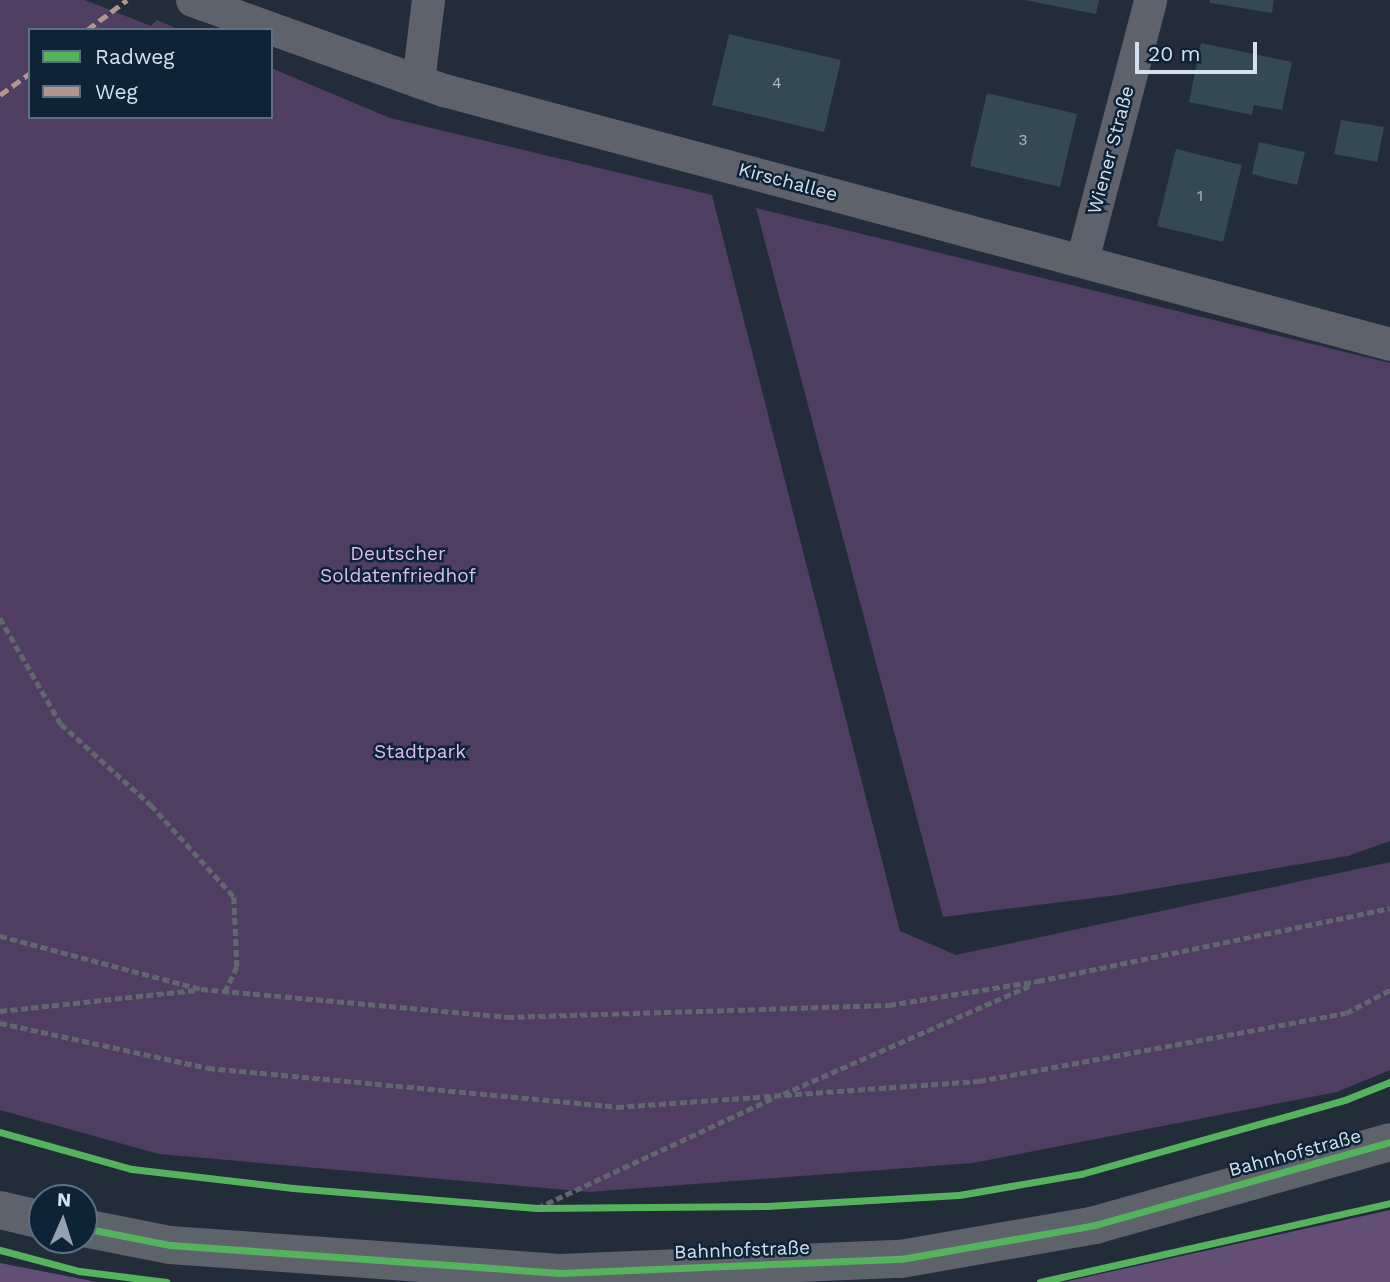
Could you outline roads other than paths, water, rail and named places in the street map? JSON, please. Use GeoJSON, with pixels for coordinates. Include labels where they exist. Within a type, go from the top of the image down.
{"type":"FeatureCollection","features":[{"type":"Feature","properties":{"kind":"street","name":"Kirschallee"},"geometry":{"type":"LineString","coordinates":[[192,0],[270,28]]}},
{"type":"Feature","properties":{"kind":"street"},"geometry":{"type":"LineString","coordinates":[[418,81],[428,0]]}},
{"type":"Feature","properties":{"kind":"street","name":"Wiener Straße"},"geometry":{"type":"LineString","coordinates":[[1082,260],[1150,0]]}},
{"type":"Feature","properties":{"kind":"street","name":"Kirschallee"},"geometry":{"type":"LineString","coordinates":[[273,29],[444,90],[1390,344]]}},
{"type":"Feature","properties":{"kind":"street","name":"Bahnhofstraße"},"geometry":{"type":"LineString","coordinates":[[98,1231],[170,1245],[560,1273],[901,1259],[1095,1225],[1390,1142]]}},
{"type":"Feature","properties":{"kind":"street"},"geometry":{"type":"LineString","coordinates":[[0,1210],[28,1217]]}},
{"type":"Feature","properties":{"kind":"park label","name":"Deutscher Soldatenfriedhof"},"geometry":{"type":"Point","coordinates":[398,565]}},
{"type":"Feature","properties":{"kind":"park label","name":"Stadtpark"},"geometry":{"type":"Point","coordinates":[420,752]}}]}
